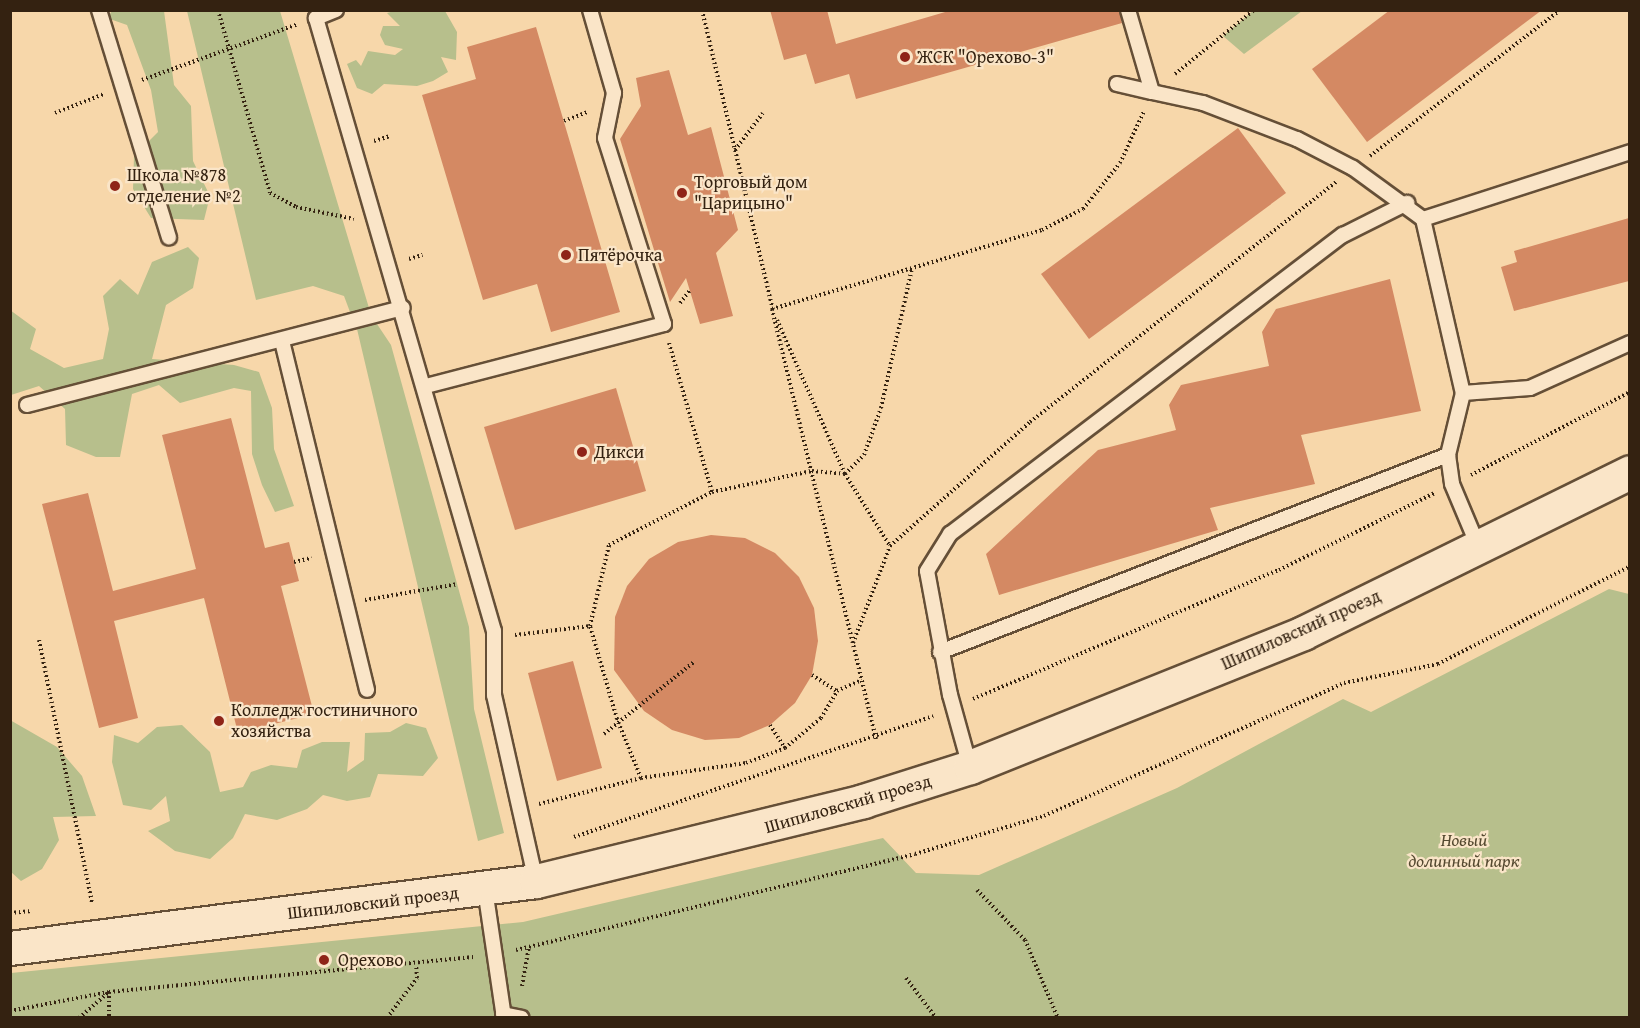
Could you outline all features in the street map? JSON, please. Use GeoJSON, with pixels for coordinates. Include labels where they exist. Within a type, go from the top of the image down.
{"type":"FeatureCollection","features":[{"type":"Feature","properties":{"kind":"main road","name":"Шипиловский проезд"},"geometry":{"type":"LineString","coordinates":[[10,948],[485,889],[533,866],[768,827],[970,767],[1303,633],[1629,472]]}},
{"type":"Feature","properties":{"kind":"lane"},"geometry":{"type":"LineString","coordinates":[[99,10],[169,237]]}},
{"type":"Feature","properties":{"kind":"lane"},"geometry":{"type":"LineString","coordinates":[[336,10],[316,14],[426,386],[494,631],[494,695],[533,866]]}},
{"type":"Feature","properties":{"kind":"lane"},"geometry":{"type":"LineString","coordinates":[[426,386],[664,324],[605,138],[614,93],[590,10]]}},
{"type":"Feature","properties":{"kind":"lane"},"geometry":{"type":"LineString","coordinates":[[1128,10],[1152,92]]}},
{"type":"Feature","properties":{"kind":"lane"},"geometry":{"type":"LineString","coordinates":[[1117,84],[1214,107],[1353,168],[1407,203],[1423,219],[1463,393],[1448,455],[1452,484],[1479,548]]}},
{"type":"Feature","properties":{"kind":"lane"},"geometry":{"type":"LineString","coordinates":[[1423,219],[1629,152]]}},
{"type":"Feature","properties":{"kind":"lane"},"geometry":{"type":"LineString","coordinates":[[970,767],[940,652],[927,571],[950,534],[1343,235],[1407,203]]}},
{"type":"Feature","properties":{"kind":"lane"},"geometry":{"type":"LineString","coordinates":[[27,405],[403,308]]}},
{"type":"Feature","properties":{"kind":"lane"},"geometry":{"type":"LineString","coordinates":[[282,341],[367,690]]}},
{"type":"Feature","properties":{"kind":"lane"},"geometry":{"type":"LineString","coordinates":[[1463,393],[1530,388],[1629,343]]}},
{"type":"Feature","properties":{"kind":"lane"},"geometry":{"type":"LineString","coordinates":[[940,652],[1448,455]]}},
{"type":"Feature","properties":{"kind":"lane"},"geometry":{"type":"LineString","coordinates":[[485,889],[498,954],[504,1016],[520,1016]]}},
{"type":"Feature","properties":{"kind":"path"},"geometry":{"type":"LineString","coordinates":[[218,10],[270,193],[296,207],[378,224]]}},
{"type":"Feature","properties":{"kind":"path"},"geometry":{"type":"LineString","coordinates":[[702,10],[876,739]]}},
{"type":"Feature","properties":{"kind":"path"},"geometry":{"type":"LineString","coordinates":[[772,309],[1042,230],[1083,209],[1120,163],[1152,92],[1254,10]]}},
{"type":"Feature","properties":{"kind":"path"},"geometry":{"type":"LineString","coordinates":[[853,644],[890,546],[1029,422],[1353,168],[1560,10]]}},
{"type":"Feature","properties":{"kind":"path"},"geometry":{"type":"LineString","coordinates":[[192,61],[316,14]]}},
{"type":"Feature","properties":{"kind":"path"},"geometry":{"type":"LineString","coordinates":[[735,150],[763,113]]}},
{"type":"Feature","properties":{"kind":"path"},"geometry":{"type":"LineString","coordinates":[[374,141],[390,136]]}},
{"type":"Feature","properties":{"kind":"path"},"geometry":{"type":"LineString","coordinates":[[405,260],[422,255]]}},
{"type":"Feature","properties":{"kind":"path"},"geometry":{"type":"LineString","coordinates":[[845,474],[864,455],[881,408],[912,268]]}},
{"type":"Feature","properties":{"kind":"path"},"geometry":{"type":"LineString","coordinates":[[772,309],[845,474],[890,546]]}},
{"type":"Feature","properties":{"kind":"path"},"geometry":{"type":"LineString","coordinates":[[664,324],[712,492]]}},
{"type":"Feature","properties":{"kind":"path"},"geometry":{"type":"LineString","coordinates":[[533,866],[876,739],[1280,570],[1629,392]]}},
{"type":"Feature","properties":{"kind":"path"},"geometry":{"type":"LineString","coordinates":[[641,778],[617,719],[590,626],[609,545],[712,492],[812,471],[845,474]]}},
{"type":"Feature","properties":{"kind":"path"},"geometry":{"type":"LineString","coordinates":[[10,1011],[109,992],[416,965],[498,954],[915,854],[1044,816],[1344,683],[1438,664],[1629,566]]}},
{"type":"Feature","properties":{"kind":"path"},"geometry":{"type":"LineString","coordinates":[[380,598],[480,581]]}},
{"type":"Feature","properties":{"kind":"path"},"geometry":{"type":"LineString","coordinates":[[511,630],[517,637],[590,626]]}},
{"type":"Feature","properties":{"kind":"path"},"geometry":{"type":"LineString","coordinates":[[39,640],[92,904]]}},
{"type":"Feature","properties":{"kind":"path"},"geometry":{"type":"LineString","coordinates":[[604,734],[694,662]]}},
{"type":"Feature","properties":{"kind":"path"},"geometry":{"type":"LineString","coordinates":[[812,675],[837,691]]}},
{"type":"Feature","properties":{"kind":"path"},"geometry":{"type":"LineString","coordinates":[[532,806],[641,778],[746,763],[785,748],[821,718],[837,691],[862,680]]}},
{"type":"Feature","properties":{"kind":"path"},"geometry":{"type":"LineString","coordinates":[[770,725],[785,748]]}},
{"type":"Feature","properties":{"kind":"path"},"geometry":{"type":"LineString","coordinates":[[977,890],[1025,940],[1058,1017]]}},
{"type":"Feature","properties":{"kind":"path"},"geometry":{"type":"LineString","coordinates":[[80,906],[103,903]]}},
{"type":"Feature","properties":{"kind":"path"},"geometry":{"type":"LineString","coordinates":[[10,913],[45,909]]}},
{"type":"Feature","properties":{"kind":"path"},"geometry":{"type":"LineString","coordinates":[[520,1016],[529,946]]}},
{"type":"Feature","properties":{"kind":"path"},"geometry":{"type":"LineString","coordinates":[[387,1017],[417,978],[416,965]]}},
{"type":"Feature","properties":{"kind":"path"},"geometry":{"type":"LineString","coordinates":[[906,978],[936,1017]]}},
{"type":"Feature","properties":{"kind":"path"},"geometry":{"type":"LineString","coordinates":[[79,1017],[109,992]]}},
{"type":"Feature","properties":{"kind":"path"},"geometry":{"type":"LineString","coordinates":[[109,992],[109,1017]]}},
{"type":"Feature","properties":{"kind":"green space"},"geometry":{"type":"Polygon","coordinates":[[[1254,10],[1302,11],[1244,54],[1223,36],[1254,10]]]}},
{"type":"Feature","properties":{"kind":"green space"},"geometry":{"type":"Polygon","coordinates":[[[112,11],[164,11],[174,85],[191,106],[193,161],[210,196],[204,220],[151,218],[133,189],[134,156],[158,132],[151,90],[127,25],[107,18],[112,11]]]}},
{"type":"Feature","properties":{"kind":"green space"},"geometry":{"type":"Polygon","coordinates":[[[187,11],[280,11],[369,308],[350,312],[344,296],[313,286],[256,300],[187,11]]]}},
{"type":"Feature","properties":{"kind":"green space"},"geometry":{"type":"Polygon","coordinates":[[[445,11],[457,32],[456,60],[441,57],[448,72],[433,81],[417,86],[384,84],[372,94],[357,88],[347,64],[356,60],[361,66],[368,51],[395,55],[403,49],[385,45],[380,35],[383,26],[400,26],[387,13],[445,11]]]}},
{"type":"Feature","properties":{"kind":"green space"},"geometry":{"type":"Polygon","coordinates":[[[188,247],[199,258],[193,288],[166,305],[152,359],[234,365],[259,372],[272,408],[274,449],[294,506],[275,512],[262,485],[252,454],[251,391],[234,388],[180,403],[159,385],[132,394],[120,457],[96,457],[66,445],[65,409],[39,386],[11,395],[10,310],[36,329],[30,349],[64,368],[103,359],[109,329],[103,296],[120,279],[138,295],[152,262],[188,247]]]}},
{"type":"Feature","properties":{"kind":"green space"},"geometry":{"type":"Polygon","coordinates":[[[377,324],[391,345],[469,627],[474,709],[504,833],[478,841],[357,329],[377,324]]]}},
{"type":"Feature","properties":{"kind":"green space","name":"Новый долинный парк"},"geometry":{"type":"Polygon","coordinates":[[[1609,589],[1629,594],[1629,1017],[11,1018],[11,973],[523,922],[883,838],[916,873],[979,875],[1177,788],[1343,699],[1371,712],[1609,589]]]}},
{"type":"Feature","properties":{"kind":"green space"},"geometry":{"type":"Polygon","coordinates":[[[10,720],[57,747],[82,776],[96,816],[53,817],[59,840],[42,869],[21,881],[11,872],[10,720]]]}},
{"type":"Feature","properties":{"kind":"green space"},"geometry":{"type":"Polygon","coordinates":[[[406,723],[426,728],[438,758],[423,776],[378,774],[370,797],[347,801],[323,795],[307,809],[277,820],[245,814],[233,838],[210,859],[175,851],[148,831],[170,821],[166,796],[151,810],[123,805],[112,762],[114,735],[138,743],[157,727],[182,725],[210,752],[220,792],[243,787],[251,772],[271,765],[297,768],[302,750],[322,742],[350,742],[347,772],[364,760],[365,733],[390,732],[406,723]]]}},
{"type":"Feature","properties":{"kind":"building","name":"ЖСК \"Орехово-3\""},"geometry":{"type":"Polygon","coordinates":[[[770,10],[827,10],[836,44],[952,10],[1119,10],[1122,23],[856,99],[849,74],[815,84],[806,54],[784,60],[770,10]]]}},
{"type":"Feature","properties":{"kind":"building"},"geometry":{"type":"Polygon","coordinates":[[[1390,10],[1542,10],[1367,142],[1312,69],[1390,10]]]}},
{"type":"Feature","properties":{"kind":"building"},"geometry":{"type":"Polygon","coordinates":[[[536,27],[620,312],[551,332],[537,284],[483,300],[422,95],[476,79],[467,47],[536,27]]]}},
{"type":"Feature","properties":{"kind":"building","name":"Торговый дом \"Царицыно\""},"geometry":{"type":"Polygon","coordinates":[[[669,70],[688,135],[711,127],[738,230],[716,253],[733,316],[700,324],[686,278],[670,302],[620,139],[641,106],[636,78],[669,70]]]}},
{"type":"Feature","properties":{"kind":"building"},"geometry":{"type":"Polygon","coordinates":[[[1238,128],[1286,193],[1089,339],[1041,274],[1238,128]]]}},
{"type":"Feature","properties":{"kind":"building"},"geometry":{"type":"Polygon","coordinates":[[[1629,218],[1629,281],[1514,311],[1501,267],[1517,262],[1514,251],[1629,218]]]}},
{"type":"Feature","properties":{"kind":"building"},"geometry":{"type":"Polygon","coordinates":[[[1390,279],[1421,411],[1301,435],[1315,484],[1210,508],[1218,530],[999,595],[986,554],[1098,450],[1176,430],[1169,405],[1181,385],[1269,366],[1262,332],[1276,309],[1390,279]]]}},
{"type":"Feature","properties":{"kind":"building"},"geometry":{"type":"Polygon","coordinates":[[[616,388],[646,491],[515,530],[484,427],[616,388]]]}},
{"type":"Feature","properties":{"kind":"building"},"geometry":{"type":"Polygon","coordinates":[[[231,418],[265,548],[289,542],[299,581],[281,586],[314,714],[238,733],[204,598],[114,621],[138,718],[99,728],[42,504],[88,493],[113,591],[196,569],[162,435],[231,418]]]}},
{"type":"Feature","properties":{"kind":"building"},"geometry":{"type":"Polygon","coordinates":[[[711,535],[745,538],[775,553],[799,577],[814,608],[818,641],[812,675],[795,703],[770,725],[739,738],[705,740],[672,730],[644,711],[614,670],[615,617],[627,586],[649,559],[678,542],[711,535]]]}},
{"type":"Feature","properties":{"kind":"building"},"geometry":{"type":"Polygon","coordinates":[[[573,661],[602,768],[557,781],[528,673],[573,661]]]}},
{"type":"Feature","properties":{"kind":"place","name":"ЖСК \"Орехово-3\""},"geometry":{"type":"Point","coordinates":[905,57]}},
{"type":"Feature","properties":{"kind":"place","name":"Школа №878 отделение №2"},"geometry":{"type":"Point","coordinates":[115,186]}},
{"type":"Feature","properties":{"kind":"place","name":"Торговый дом \"Царицыно\""},"geometry":{"type":"Point","coordinates":[682,193]}},
{"type":"Feature","properties":{"kind":"place","name":"Пятёрочка"},"geometry":{"type":"Point","coordinates":[566,255]}},
{"type":"Feature","properties":{"kind":"place","name":"Дикси"},"geometry":{"type":"Point","coordinates":[582,452]}},
{"type":"Feature","properties":{"kind":"place","name":"Колледж гостиничного хозяйcтва"},"geometry":{"type":"Point","coordinates":[219,721]}},
{"type":"Feature","properties":{"kind":"place","name":"Орехово"},"geometry":{"type":"Point","coordinates":[324,960]}}]}
